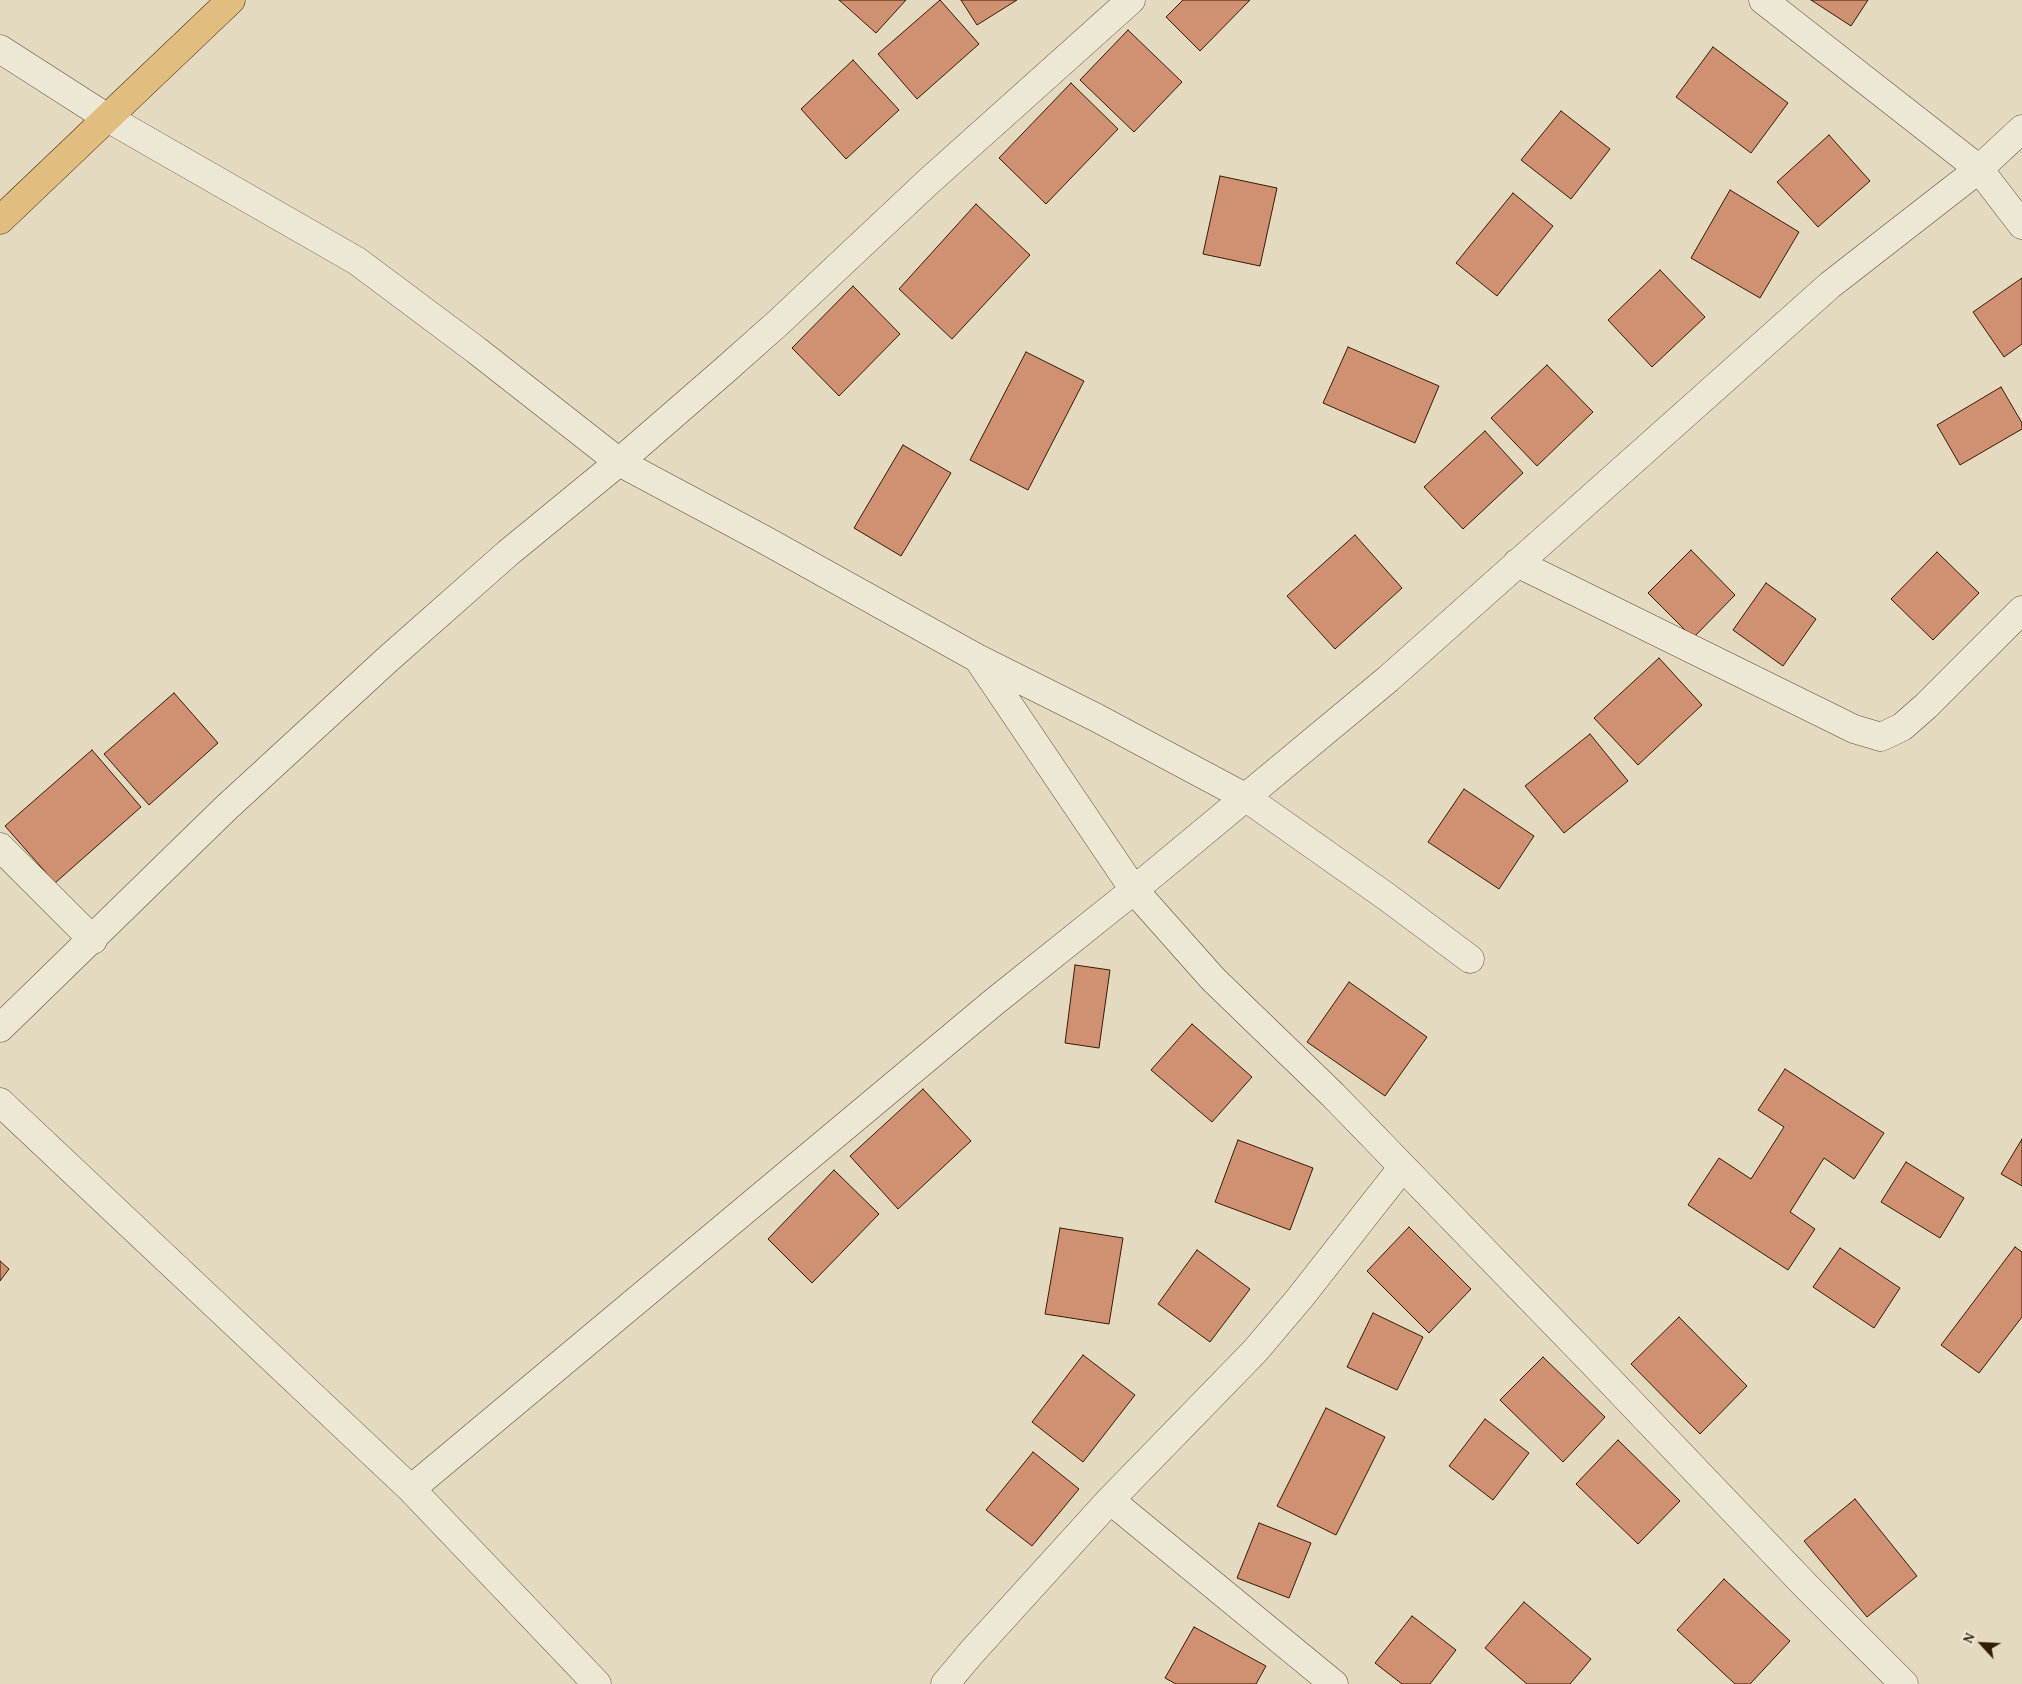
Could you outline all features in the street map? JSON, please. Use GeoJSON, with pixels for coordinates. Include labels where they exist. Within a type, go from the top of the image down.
{"type":"FeatureCollection","features":[{"type":"Feature","properties":{"kind":"main road"},"geometry":{"type":"LineString","coordinates":[[0,220],[231,0]]}},
{"type":"Feature","properties":{"kind":"street"},"geometry":{"type":"LineString","coordinates":[[0,1028],[93,940],[226,808],[388,659],[508,553],[619,462],[779,322],[928,182],[1131,0]]}},
{"type":"Feature","properties":{"kind":"street"},"geometry":{"type":"LineString","coordinates":[[1764,0],[1979,169],[2022,225]]}},
{"type":"Feature","properties":{"kind":"street"},"geometry":{"type":"LineString","coordinates":[[0,49],[106,118],[356,260],[476,350],[619,462],[978,658],[1097,718],[1245,797],[1387,897],[1470,959]]}},
{"type":"Feature","properties":{"kind":"street"},"geometry":{"type":"LineString","coordinates":[[411,1489],[979,1014],[1134,890],[1388,679],[1830,286],[1979,169],[2022,130]]}},
{"type":"Feature","properties":{"kind":"street"},"geometry":{"type":"LineString","coordinates":[[1517,563],[1854,729],[1881,737],[1902,727],[1926,706],[2022,610]]}},
{"type":"Feature","properties":{"kind":"street"},"geometry":{"type":"LineString","coordinates":[[978,658],[1134,890],[1213,979],[1333,1095],[1805,1585],[1904,1684]]}},
{"type":"Feature","properties":{"kind":"street"},"geometry":{"type":"LineString","coordinates":[[0,847],[93,940]]}},
{"type":"Feature","properties":{"kind":"street"},"geometry":{"type":"LineString","coordinates":[[0,1102],[411,1489],[597,1684]]}},
{"type":"Feature","properties":{"kind":"street"},"geometry":{"type":"LineString","coordinates":[[945,1684],[1110,1500],[1255,1351],[1299,1299],[1402,1168]]}},
{"type":"Feature","properties":{"kind":"street"},"geometry":{"type":"LineString","coordinates":[[1110,1500],[1334,1684]]}},
{"type":"Feature","properties":{"kind":"building"},"geometry":{"type":"Polygon","coordinates":[[[839,0],[906,0],[876,33],[839,0]]]}},
{"type":"Feature","properties":{"kind":"building"},"geometry":{"type":"Polygon","coordinates":[[[940,0],[979,44],[917,99],[878,54],[940,0]]]}},
{"type":"Feature","properties":{"kind":"building"},"geometry":{"type":"Polygon","coordinates":[[[961,0],[1017,0],[977,25],[961,0]]]}},
{"type":"Feature","properties":{"kind":"building"},"geometry":{"type":"Polygon","coordinates":[[[1183,0],[1250,0],[1200,51],[1166,17],[1183,0]]]}},
{"type":"Feature","properties":{"kind":"building"},"geometry":{"type":"Polygon","coordinates":[[[1811,0],[1868,0],[1851,26],[1811,0]]]}},
{"type":"Feature","properties":{"kind":"building"},"geometry":{"type":"Polygon","coordinates":[[[1128,30],[1182,82],[1134,132],[1080,80],[1128,30]]]}},
{"type":"Feature","properties":{"kind":"building"},"geometry":{"type":"Polygon","coordinates":[[[1713,47],[1788,103],[1751,153],[1676,97],[1713,47]]]}},
{"type":"Feature","properties":{"kind":"building"},"geometry":{"type":"Polygon","coordinates":[[[853,60],[899,110],[846,159],[801,109],[853,60]]]}},
{"type":"Feature","properties":{"kind":"building"},"geometry":{"type":"Polygon","coordinates":[[[1071,83],[1118,129],[1046,204],[999,158],[1071,83]]]}},
{"type":"Feature","properties":{"kind":"building"},"geometry":{"type":"Polygon","coordinates":[[[1561,111],[1610,149],[1571,199],[1521,160],[1561,111]]]}},
{"type":"Feature","properties":{"kind":"building"},"geometry":{"type":"Polygon","coordinates":[[[1829,135],[1870,181],[1818,227],[1777,182],[1829,135]]]}},
{"type":"Feature","properties":{"kind":"building"},"geometry":{"type":"Polygon","coordinates":[[[1220,176],[1277,188],[1260,266],[1203,254],[1220,176]]]}},
{"type":"Feature","properties":{"kind":"building"},"geometry":{"type":"Polygon","coordinates":[[[1730,190],[1799,232],[1760,298],[1691,258],[1730,190]]]}},
{"type":"Feature","properties":{"kind":"building"},"geometry":{"type":"Polygon","coordinates":[[[1513,193],[1553,226],[1497,296],[1456,263],[1513,193]]]}},
{"type":"Feature","properties":{"kind":"building"},"geometry":{"type":"Polygon","coordinates":[[[976,204],[1030,255],[952,339],[899,289],[976,204]]]}},
{"type":"Feature","properties":{"kind":"building"},"geometry":{"type":"Polygon","coordinates":[[[1660,270],[1705,317],[1652,367],[1608,320],[1660,270]]]}},
{"type":"Feature","properties":{"kind":"building"},"geometry":{"type":"Polygon","coordinates":[[[2022,278],[2022,344],[2004,357],[1973,312],[2022,278]]]}},
{"type":"Feature","properties":{"kind":"building"},"geometry":{"type":"Polygon","coordinates":[[[853,286],[900,334],[839,396],[792,348],[853,286]]]}},
{"type":"Feature","properties":{"kind":"building"},"geometry":{"type":"Polygon","coordinates":[[[1348,347],[1439,386],[1415,443],[1323,403],[1348,347]]]}},
{"type":"Feature","properties":{"kind":"building"},"geometry":{"type":"Polygon","coordinates":[[[1026,352],[1084,381],[1028,490],[970,460],[1026,352]]]}},
{"type":"Feature","properties":{"kind":"building"},"geometry":{"type":"Polygon","coordinates":[[[1547,365],[1593,412],[1537,466],[1491,418],[1547,365]]]}},
{"type":"Feature","properties":{"kind":"building"},"geometry":{"type":"Polygon","coordinates":[[[2001,387],[2022,423],[2022,429],[1960,465],[1937,425],[2001,387]]]}},
{"type":"Feature","properties":{"kind":"building"},"geometry":{"type":"Polygon","coordinates":[[[1485,431],[1523,473],[1463,529],[1424,487],[1485,431]]]}},
{"type":"Feature","properties":{"kind":"building"},"geometry":{"type":"Polygon","coordinates":[[[903,445],[951,473],[901,556],[854,528],[903,445]]]}},
{"type":"Feature","properties":{"kind":"building"},"geometry":{"type":"Polygon","coordinates":[[[1355,535],[1402,588],[1335,649],[1287,596],[1355,535]]]}},
{"type":"Feature","properties":{"kind":"building"},"geometry":{"type":"Polygon","coordinates":[[[1691,550],[1735,595],[1693,638],[1648,593],[1691,550]]]}},
{"type":"Feature","properties":{"kind":"building"},"geometry":{"type":"Polygon","coordinates":[[[1937,552],[1979,593],[1933,640],[1891,599],[1937,552]]]}},
{"type":"Feature","properties":{"kind":"building"},"geometry":{"type":"Polygon","coordinates":[[[1766,583],[1816,619],[1783,666],[1733,630],[1766,583]]]}},
{"type":"Feature","properties":{"kind":"building"},"geometry":{"type":"Polygon","coordinates":[[[1659,658],[1702,705],[1638,765],[1594,718],[1659,658]]]}},
{"type":"Feature","properties":{"kind":"building"},"geometry":{"type":"Polygon","coordinates":[[[174,693],[218,743],[149,805],[104,754],[174,693]]]}},
{"type":"Feature","properties":{"kind":"building"},"geometry":{"type":"Polygon","coordinates":[[[1590,734],[1628,781],[1564,833],[1525,786],[1590,734]]]}},
{"type":"Feature","properties":{"kind":"building"},"geometry":{"type":"Polygon","coordinates":[[[92,750],[141,807],[55,883],[5,826],[92,750]]]}},
{"type":"Feature","properties":{"kind":"building"},"geometry":{"type":"Polygon","coordinates":[[[1464,789],[1534,836],[1499,889],[1428,842],[1464,789]]]}},
{"type":"Feature","properties":{"kind":"building"},"geometry":{"type":"Polygon","coordinates":[[[1075,965],[1110,970],[1099,1048],[1065,1043],[1075,965]]]}},
{"type":"Feature","properties":{"kind":"building"},"geometry":{"type":"Polygon","coordinates":[[[1349,982],[1427,1037],[1385,1096],[1307,1042],[1349,982]]]}},
{"type":"Feature","properties":{"kind":"building"},"geometry":{"type":"Polygon","coordinates":[[[1192,1024],[1252,1077],[1212,1122],[1151,1070],[1192,1024]]]}},
{"type":"Feature","properties":{"kind":"building"},"geometry":{"type":"Polygon","coordinates":[[[1785,1069],[1884,1133],[1854,1179],[1824,1158],[1790,1212],[1815,1229],[1788,1270],[1688,1205],[1719,1158],[1751,1179],[1784,1127],[1758,1110],[1785,1069]]]}},
{"type":"Feature","properties":{"kind":"building"},"geometry":{"type":"Polygon","coordinates":[[[923,1089],[971,1141],[898,1209],[850,1156],[923,1089]]]}},
{"type":"Feature","properties":{"kind":"building"},"geometry":{"type":"Polygon","coordinates":[[[2022,1139],[2022,1186],[2001,1174],[2022,1139]]]}},
{"type":"Feature","properties":{"kind":"building"},"geometry":{"type":"Polygon","coordinates":[[[1238,1140],[1313,1168],[1290,1230],[1215,1202],[1238,1140]]]}},
{"type":"Feature","properties":{"kind":"building"},"geometry":{"type":"Polygon","coordinates":[[[1906,1162],[1964,1198],[1940,1238],[1881,1202],[1906,1162]]]}},
{"type":"Feature","properties":{"kind":"building"},"geometry":{"type":"Polygon","coordinates":[[[834,1170],[879,1214],[812,1283],[768,1239],[834,1170]]]}},
{"type":"Feature","properties":{"kind":"building"},"geometry":{"type":"Polygon","coordinates":[[[1409,1227],[1471,1289],[1429,1333],[1367,1271],[1409,1227]]]}},
{"type":"Feature","properties":{"kind":"building"},"geometry":{"type":"Polygon","coordinates":[[[1060,1228],[1123,1238],[1109,1324],[1045,1314],[1060,1228]]]}},
{"type":"Feature","properties":{"kind":"building"},"geometry":{"type":"Polygon","coordinates":[[[2015,1247],[2022,1252],[2022,1317],[1979,1373],[1941,1345],[2015,1247]]]}},
{"type":"Feature","properties":{"kind":"building"},"geometry":{"type":"Polygon","coordinates":[[[1840,1248],[1900,1288],[1874,1328],[1813,1287],[1840,1248]]]}},
{"type":"Feature","properties":{"kind":"building"},"geometry":{"type":"Polygon","coordinates":[[[1197,1250],[1250,1289],[1210,1342],[1158,1304],[1197,1250]]]}},
{"type":"Feature","properties":{"kind":"building"},"geometry":{"type":"Polygon","coordinates":[[[0,1261],[9,1269],[0,1281],[0,1261]]]}},
{"type":"Feature","properties":{"kind":"building"},"geometry":{"type":"Polygon","coordinates":[[[1373,1313],[1423,1337],[1397,1390],[1347,1367],[1373,1313]]]}},
{"type":"Feature","properties":{"kind":"building"},"geometry":{"type":"Polygon","coordinates":[[[1679,1317],[1747,1386],[1700,1434],[1631,1364],[1679,1317]]]}},
{"type":"Feature","properties":{"kind":"building"},"geometry":{"type":"Polygon","coordinates":[[[1083,1355],[1135,1395],[1083,1462],[1032,1422],[1083,1355]]]}},
{"type":"Feature","properties":{"kind":"building"},"geometry":{"type":"Polygon","coordinates":[[[1543,1357],[1605,1417],[1563,1462],[1500,1400],[1543,1357]]]}},
{"type":"Feature","properties":{"kind":"building"},"geometry":{"type":"Polygon","coordinates":[[[1326,1408],[1385,1437],[1336,1535],[1277,1506],[1326,1408]]]}},
{"type":"Feature","properties":{"kind":"building"},"geometry":{"type":"Polygon","coordinates":[[[1485,1419],[1529,1453],[1493,1500],[1449,1466],[1485,1419]]]}},
{"type":"Feature","properties":{"kind":"building"},"geometry":{"type":"Polygon","coordinates":[[[1618,1440],[1680,1501],[1638,1544],[1576,1484],[1618,1440]]]}},
{"type":"Feature","properties":{"kind":"building"},"geometry":{"type":"Polygon","coordinates":[[[1033,1452],[1079,1489],[1032,1546],[986,1510],[1033,1452]]]}},
{"type":"Feature","properties":{"kind":"building"},"geometry":{"type":"Polygon","coordinates":[[[1855,1499],[1917,1576],[1867,1617],[1804,1541],[1855,1499]]]}},
{"type":"Feature","properties":{"kind":"building"},"geometry":{"type":"Polygon","coordinates":[[[1259,1523],[1311,1543],[1289,1598],[1237,1578],[1259,1523]]]}},
{"type":"Feature","properties":{"kind":"building"},"geometry":{"type":"Polygon","coordinates":[[[1724,1579],[1790,1641],[1750,1684],[1735,1684],[1677,1630],[1724,1579]]]}},
{"type":"Feature","properties":{"kind":"building"},"geometry":{"type":"Polygon","coordinates":[[[1524,1602],[1591,1659],[1570,1684],[1527,1684],[1485,1648],[1524,1602]]]}},
{"type":"Feature","properties":{"kind":"building"},"geometry":{"type":"Polygon","coordinates":[[[1412,1616],[1456,1650],[1430,1684],[1402,1684],[1375,1663],[1412,1616]]]}},
{"type":"Feature","properties":{"kind":"building"},"geometry":{"type":"Polygon","coordinates":[[[1194,1627],[1266,1666],[1256,1684],[1176,1684],[1165,1678],[1194,1627]]]}}]}
